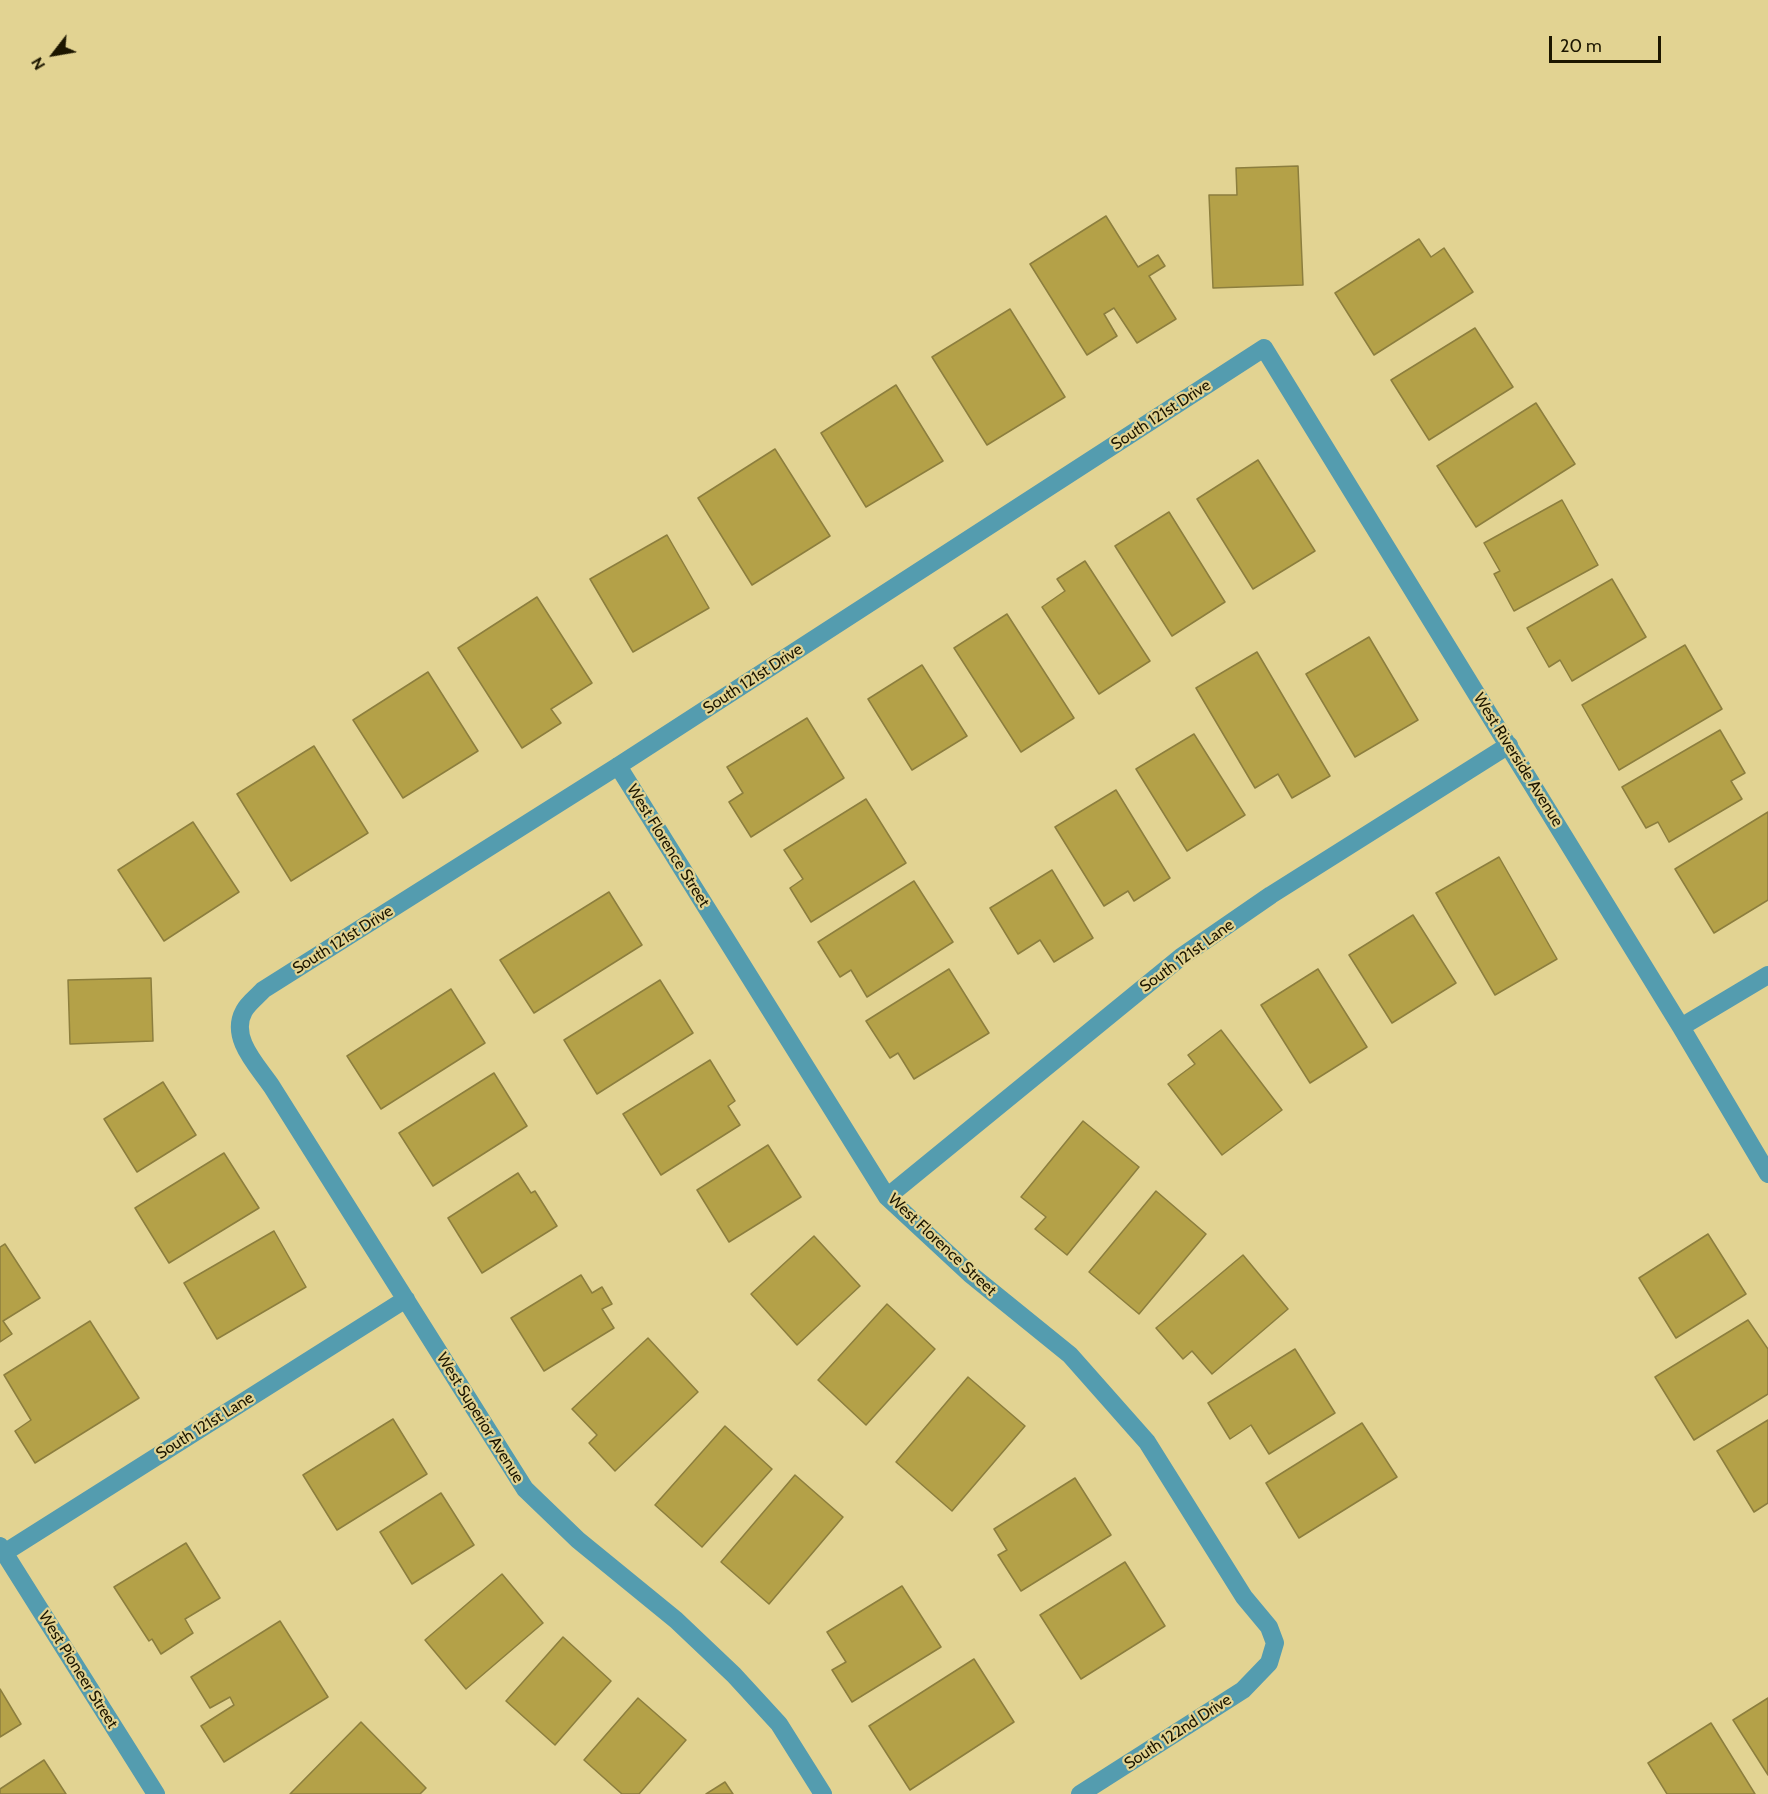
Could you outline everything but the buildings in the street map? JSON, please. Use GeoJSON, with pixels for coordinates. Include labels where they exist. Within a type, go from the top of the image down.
{"type":"FeatureCollection","features":[{"type":"Feature","properties":{"kind":"street","name":"West Riverside Avenue"},"geometry":{"type":"LineString","coordinates":[[1264,348],[1509,745],[1768,1174]]}},
{"type":"Feature","properties":{"kind":"street","name":"South 121st Drive"},"geometry":{"type":"LineString","coordinates":[[243,1011],[263,990],[618,766],[1264,348]]}},
{"type":"Feature","properties":{"kind":"street","name":"South 121st Lane"},"geometry":{"type":"LineString","coordinates":[[887,1197],[1181,957],[1270,896],[1509,745]]}},
{"type":"Feature","properties":{"kind":"street","name":"West Florence Street"},"geometry":{"type":"LineString","coordinates":[[618,766],[887,1197],[970,1274],[1070,1355],[1147,1442],[1244,1597],[1269,1627],[1275,1643],[1269,1663]]}},
{"type":"Feature","properties":{"kind":"street"},"geometry":{"type":"LineString","coordinates":[[1681,1027],[1768,975]]}},
{"type":"Feature","properties":{"kind":"street","name":"West Superior Avenue"},"geometry":{"type":"LineString","coordinates":[[243,1011],[239,1029],[245,1048],[272,1087],[525,1489],[578,1540],[676,1620],[734,1675],[779,1724],[823,1794]]}},
{"type":"Feature","properties":{"kind":"street","name":"South 121st Lane"},"geometry":{"type":"LineString","coordinates":[[2,1550],[406,1299]]}},
{"type":"Feature","properties":{"kind":"street","name":"West Pioneer Street"},"geometry":{"type":"LineString","coordinates":[[2,1550],[156,1794]]}},
{"type":"Feature","properties":{"kind":"street","name":"South 122nd Drive"},"geometry":{"type":"LineString","coordinates":[[1080,1794],[1243,1690],[1269,1663]]}}]}
